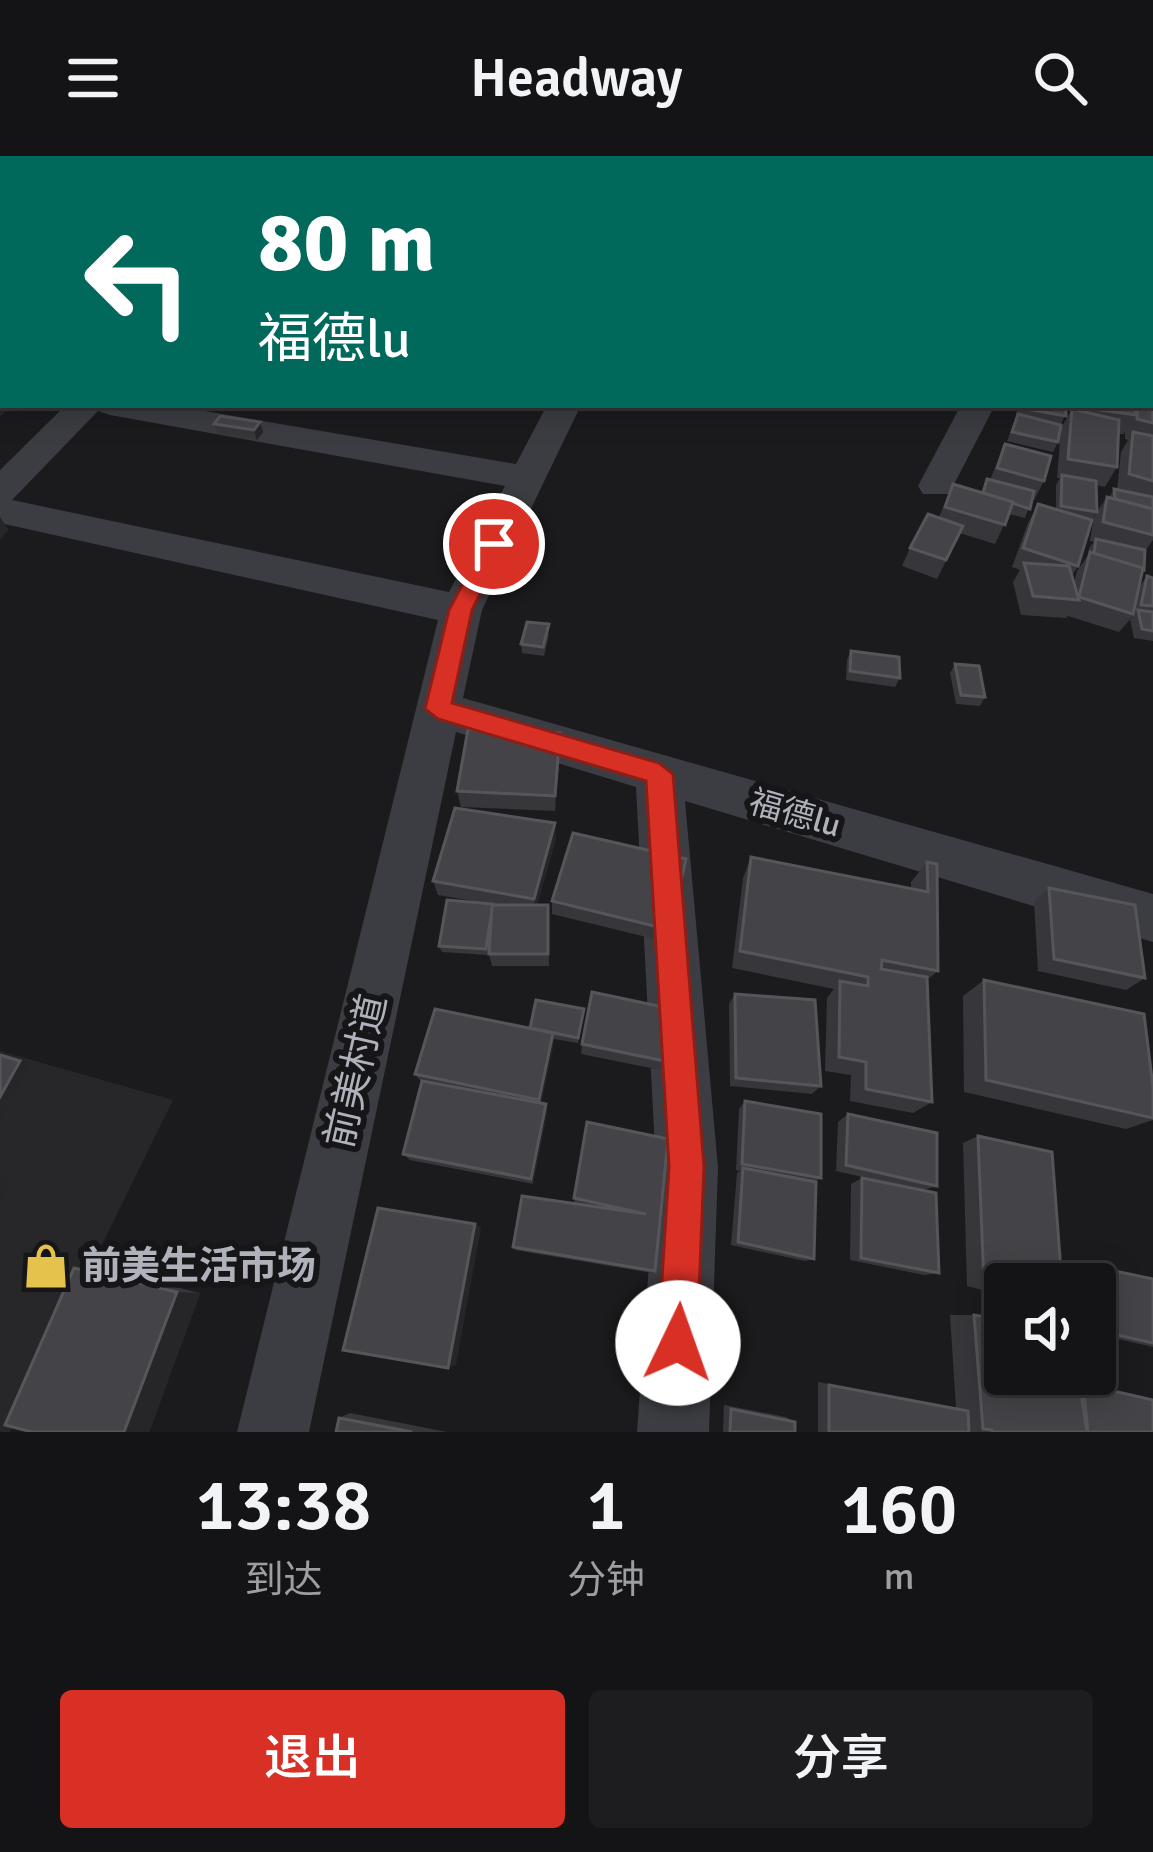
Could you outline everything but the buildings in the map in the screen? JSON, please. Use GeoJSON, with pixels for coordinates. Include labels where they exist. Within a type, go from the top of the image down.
{"type":"FeatureCollection","features":[{"type":"Feature","properties":{"kind":"street"},"geometry":{"type":"LineString","coordinates":[[0,491],[82,408]]}},
{"type":"Feature","properties":{"kind":"street"},"geometry":{"type":"LineString","coordinates":[[127,408],[527,478]]}},
{"type":"Feature","properties":{"kind":"street","name":"前美村道"},"geometry":{"type":"LineString","coordinates":[[273,1432],[460,610],[562,408]]}},
{"type":"Feature","properties":{"kind":"street"},"geometry":{"type":"LineString","coordinates":[[936,486],[976,408]]}},
{"type":"Feature","properties":{"kind":"street"},"geometry":{"type":"LineString","coordinates":[[0,510],[460,610]]}},
{"type":"Feature","properties":{"kind":"street","name":"福德lu"},"geometry":{"type":"LineString","coordinates":[[438,709],[1153,918]]}},
{"type":"Feature","properties":{"kind":"street"},"geometry":{"type":"LineString","coordinates":[[659,774],[687,1167],[673,1432]]}},
{"type":"Feature","properties":{"kind":"shaded area","name":"前美生活市场"},"geometry":{"type":"Polygon","coordinates":[[[0,1051],[173,1100],[10,1432],[0,1432],[0,1051]]]}},
{"type":"Feature","properties":{"kind":"place","name":"前美生活市场"},"geometry":{"type":"Point","coordinates":[46,1266]}},
{"type":"Feature","properties":{"kind":"route"},"geometry":{"type":"LineString","coordinates":[[494,544],[460,610],[438,709],[659,774],[687,1167],[678,1343]]}}]}
